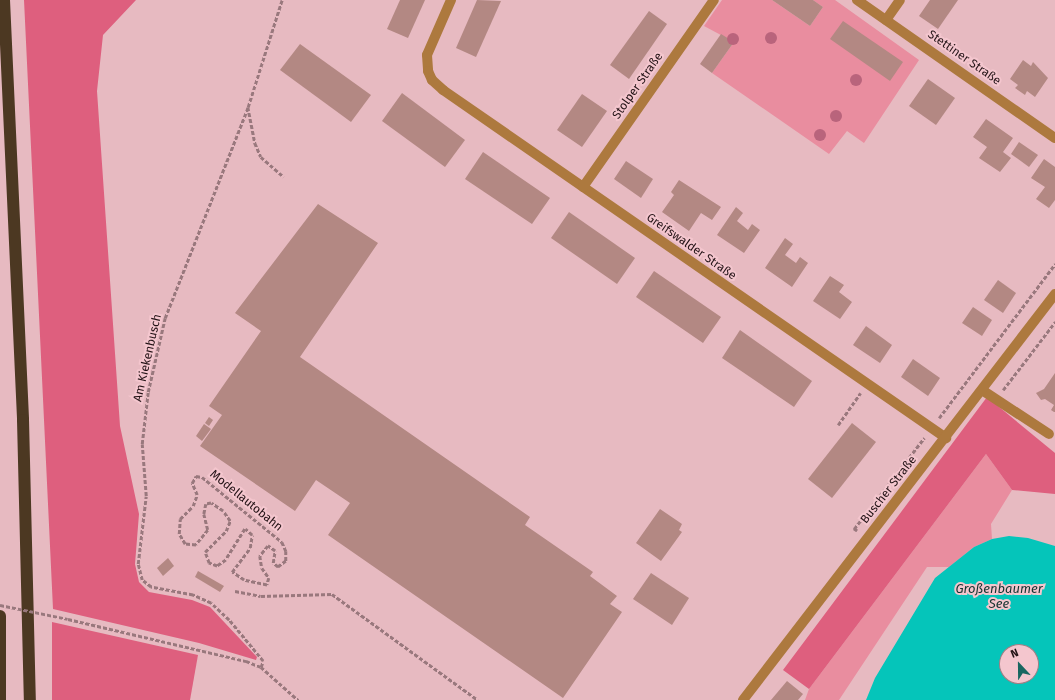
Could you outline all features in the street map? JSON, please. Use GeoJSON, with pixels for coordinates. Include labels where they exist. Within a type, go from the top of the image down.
{"type":"FeatureCollection","features":[{"type":"Feature","properties":{"kind":"highway"},"geometry":{"type":"LineString","coordinates":[[4,0],[24,428],[30,700]]}},
{"type":"Feature","properties":{"kind":"highway"},"geometry":{"type":"LineString","coordinates":[[0,616],[0,700]]}},
{"type":"Feature","properties":{"kind":"street","name":"Greifswalder Straße"},"geometry":{"type":"LineString","coordinates":[[451,0],[427,55],[428,71],[432,80],[443,90],[931,430],[946,438]]}},
{"type":"Feature","properties":{"kind":"street","name":"Stolper Straße"},"geometry":{"type":"LineString","coordinates":[[582,187],[714,0]]}},
{"type":"Feature","properties":{"kind":"street","name":"Stettiner Straße"},"geometry":{"type":"LineString","coordinates":[[857,0],[1055,138]]}},
{"type":"Feature","properties":{"kind":"street"},"geometry":{"type":"LineString","coordinates":[[886,20],[900,0]]}},
{"type":"Feature","properties":{"kind":"street","name":"Buscher Straße"},"geometry":{"type":"LineString","coordinates":[[743,700],[1054,298]]}},
{"type":"Feature","properties":{"kind":"street"},"geometry":{"type":"LineString","coordinates":[[982,390],[1049,434]]}},
{"type":"Feature","properties":{"kind":"path","name":"Am Kiekenbusch"},"geometry":{"type":"LineString","coordinates":[[260,667],[263,661],[229,620],[212,603],[193,595],[151,588],[142,580],[138,564],[146,496],[142,444],[147,400],[163,325],[248,106],[282,0]]}},
{"type":"Feature","properties":{"kind":"path"},"geometry":{"type":"LineString","coordinates":[[248,106],[254,143],[261,157],[284,177]]}},
{"type":"Feature","properties":{"kind":"path"},"geometry":{"type":"LineString","coordinates":[[868,539],[854,529],[931,430],[1055,264]]}},
{"type":"Feature","properties":{"kind":"path"},"geometry":{"type":"LineString","coordinates":[[838,425],[866,385]]}},
{"type":"Feature","properties":{"kind":"path","name":"Modellautobahn"},"geometry":{"type":"LineString","coordinates":[[196,476],[208,481],[282,542],[286,551],[286,561],[278,567],[273,563],[275,551],[268,546],[260,556],[262,568],[269,578],[267,585],[244,580],[232,572],[250,548],[252,535],[245,529],[226,560],[218,566],[209,563],[206,552],[226,531],[230,521],[223,511],[211,503],[206,504],[204,514],[208,530],[204,536],[196,545],[185,544],[179,534],[180,520],[193,506],[197,495],[192,483],[196,476]]}},
{"type":"Feature","properties":{"kind":"path"},"geometry":{"type":"LineString","coordinates":[[234,591],[261,596],[332,594],[478,700]]}},
{"type":"Feature","properties":{"kind":"path"},"geometry":{"type":"LineString","coordinates":[[0,605],[199,648],[260,667],[298,700]]}},
{"type":"Feature","properties":{"kind":"shaded area"},"geometry":{"type":"Polygon","coordinates":[[[24,0],[136,0],[103,35],[97,91],[120,426],[139,514],[135,564],[139,582],[149,592],[192,600],[210,607],[257,657],[256,660],[199,643],[53,609],[24,0]]]}},
{"type":"Feature","properties":{"kind":"shaded area"},"geometry":{"type":"Polygon","coordinates":[[[722,0],[772,0],[810,26],[823,7],[813,0],[835,0],[919,60],[864,143],[847,131],[829,154],[712,73],[734,42],[704,26],[722,0]]]}},
{"type":"Feature","properties":{"kind":"shaded area"},"geometry":{"type":"Polygon","coordinates":[[[987,397],[1055,453],[1055,494],[1012,490],[986,454],[809,689],[783,670],[987,397]]]}},
{"type":"Feature","properties":{"kind":"shaded area"},"geometry":{"type":"Polygon","coordinates":[[[986,454],[1012,490],[991,524],[992,539],[974,547],[949,567],[927,567],[839,700],[805,700],[809,689],[986,454]]]}},
{"type":"Feature","properties":{"kind":"shaded area"},"geometry":{"type":"Polygon","coordinates":[[[52,622],[198,655],[190,700],[52,700],[52,622]]]}},
{"type":"Feature","properties":{"kind":"water","name":"Großenbaumer See"},"geometry":{"type":"Polygon","coordinates":[[[1009,536],[1028,538],[1055,546],[1055,700],[866,700],[875,678],[935,578],[974,547],[992,539],[1009,536]]]}},
{"type":"Feature","properties":{"kind":"building"},"geometry":{"type":"Polygon","coordinates":[[[400,0],[425,0],[408,38],[387,29],[400,0]]]}},
{"type":"Feature","properties":{"kind":"building"},"geometry":{"type":"Polygon","coordinates":[[[477,0],[501,1],[476,57],[456,48],[477,0]]]}},
{"type":"Feature","properties":{"kind":"building"},"geometry":{"type":"Polygon","coordinates":[[[772,0],[813,0],[823,7],[810,26],[772,0]]]}},
{"type":"Feature","properties":{"kind":"building"},"geometry":{"type":"Polygon","coordinates":[[[930,0],[958,0],[938,29],[919,16],[930,0]]]}},
{"type":"Feature","properties":{"kind":"building"},"geometry":{"type":"Polygon","coordinates":[[[649,11],[667,24],[629,79],[610,65],[649,11]]]}},
{"type":"Feature","properties":{"kind":"building"},"geometry":{"type":"Polygon","coordinates":[[[843,21],[903,62],[890,81],[830,39],[843,21]]]}},
{"type":"Feature","properties":{"kind":"building"},"geometry":{"type":"Polygon","coordinates":[[[721,34],[734,42],[712,73],[700,64],[721,34]]]}},
{"type":"Feature","properties":{"kind":"building"},"geometry":{"type":"Polygon","coordinates":[[[300,44],[371,95],[351,122],[280,70],[300,44]]]}},
{"type":"Feature","properties":{"kind":"building"},"geometry":{"type":"Polygon","coordinates":[[[1023,60],[1031,66],[1033,62],[1048,78],[1035,97],[1027,91],[1025,95],[1015,88],[1018,85],[1010,79],[1023,60]]]}},
{"type":"Feature","properties":{"kind":"building"},"geometry":{"type":"Polygon","coordinates":[[[928,79],[955,98],[936,125],[909,106],[928,79]]]}},
{"type":"Feature","properties":{"kind":"building"},"geometry":{"type":"Polygon","coordinates":[[[402,93],[465,140],[445,167],[382,121],[402,93]]]}},
{"type":"Feature","properties":{"kind":"building"},"geometry":{"type":"Polygon","coordinates":[[[582,94],[607,111],[582,147],[557,130],[582,94]]]}},
{"type":"Feature","properties":{"kind":"building"},"geometry":{"type":"Polygon","coordinates":[[[986,119],[1013,138],[1003,152],[1011,158],[1000,172],[979,158],[987,147],[973,137],[986,119]]]}},
{"type":"Feature","properties":{"kind":"building"},"geometry":{"type":"Polygon","coordinates":[[[1019,142],[1038,155],[1029,167],[1011,154],[1019,142]]]}},
{"type":"Feature","properties":{"kind":"building"},"geometry":{"type":"Polygon","coordinates":[[[483,152],[550,198],[532,224],[465,179],[483,152]]]}},
{"type":"Feature","properties":{"kind":"building"},"geometry":{"type":"Polygon","coordinates":[[[1044,159],[1055,167],[1055,200],[1049,208],[1036,199],[1045,187],[1031,178],[1044,159]]]}},
{"type":"Feature","properties":{"kind":"building"},"geometry":{"type":"Polygon","coordinates":[[[626,161],[653,179],[641,198],[614,179],[626,161]]]}},
{"type":"Feature","properties":{"kind":"building"},"geometry":{"type":"Polygon","coordinates":[[[679,180],[721,207],[712,220],[701,213],[689,231],[662,212],[674,195],[671,192],[679,180]]]}},
{"type":"Feature","properties":{"kind":"building"},"geometry":{"type":"Polygon","coordinates":[[[318,204],[378,243],[300,357],[530,517],[525,525],[593,572],[590,576],[617,596],[610,604],[622,612],[563,698],[328,535],[350,503],[316,480],[295,511],[200,446],[222,415],[209,406],[261,331],[235,313],[318,204]]]}},
{"type":"Feature","properties":{"kind":"building"},"geometry":{"type":"Polygon","coordinates":[[[736,207],[743,213],[737,221],[748,230],[752,224],[760,230],[744,253],[717,235],[736,207]]]}},
{"type":"Feature","properties":{"kind":"building"},"geometry":{"type":"Polygon","coordinates":[[[569,212],[635,258],[617,284],[551,238],[569,212]]]}},
{"type":"Feature","properties":{"kind":"building"},"geometry":{"type":"Polygon","coordinates":[[[785,238],[793,244],[785,255],[796,263],[800,257],[808,263],[792,287],[765,268],[785,238]]]}},
{"type":"Feature","properties":{"kind":"building"},"geometry":{"type":"Polygon","coordinates":[[[654,271],[721,317],[703,343],[636,297],[654,271]]]}},
{"type":"Feature","properties":{"kind":"building"},"geometry":{"type":"Polygon","coordinates":[[[830,276],[844,285],[839,292],[852,302],[840,319],[813,301],[830,276]]]}},
{"type":"Feature","properties":{"kind":"building"},"geometry":{"type":"Polygon","coordinates":[[[998,280],[1016,293],[1003,313],[984,300],[998,280]]]}},
{"type":"Feature","properties":{"kind":"building"},"geometry":{"type":"Polygon","coordinates":[[[973,307],[992,320],[982,336],[962,323],[973,307]]]}},
{"type":"Feature","properties":{"kind":"building"},"geometry":{"type":"Polygon","coordinates":[[[866,326],[892,345],[880,363],[853,345],[866,326]]]}},
{"type":"Feature","properties":{"kind":"building"},"geometry":{"type":"Polygon","coordinates":[[[740,330],[812,381],[794,407],[722,358],[740,330]]]}},
{"type":"Feature","properties":{"kind":"building"},"geometry":{"type":"Polygon","coordinates":[[[913,359],[940,378],[928,396],[901,377],[913,359]]]}},
{"type":"Feature","properties":{"kind":"building"},"geometry":{"type":"Polygon","coordinates":[[[1055,373],[1054,412],[1051,410],[1054,405],[1045,399],[1041,400],[1036,393],[1044,389],[1055,373]]]}},
{"type":"Feature","properties":{"kind":"building"},"geometry":{"type":"Polygon","coordinates":[[[209,417],[213,420],[209,426],[205,423],[209,417]]]}},
{"type":"Feature","properties":{"kind":"building"},"geometry":{"type":"Polygon","coordinates":[[[852,423],[876,442],[832,498],[808,479],[852,423]]]}},
{"type":"Feature","properties":{"kind":"building"},"geometry":{"type":"Polygon","coordinates":[[[204,424],[211,429],[202,441],[196,436],[204,424]]]}},
{"type":"Feature","properties":{"kind":"building"},"geometry":{"type":"Polygon","coordinates":[[[660,509],[682,524],[679,530],[682,532],[661,561],[636,543],[660,509]]]}},
{"type":"Feature","properties":{"kind":"building"},"geometry":{"type":"Polygon","coordinates":[[[168,558],[174,566],[163,576],[157,568],[168,558]]]}},
{"type":"Feature","properties":{"kind":"building"},"geometry":{"type":"Polygon","coordinates":[[[198,571],[224,586],[220,592],[195,577],[198,571]]]}},
{"type":"Feature","properties":{"kind":"building"},"geometry":{"type":"Polygon","coordinates":[[[651,573],[689,598],[672,625],[633,599],[651,573]]]}},
{"type":"Feature","properties":{"kind":"building"},"geometry":{"type":"Polygon","coordinates":[[[787,681],[803,694],[798,700],[771,700],[787,681]]]}}]}
